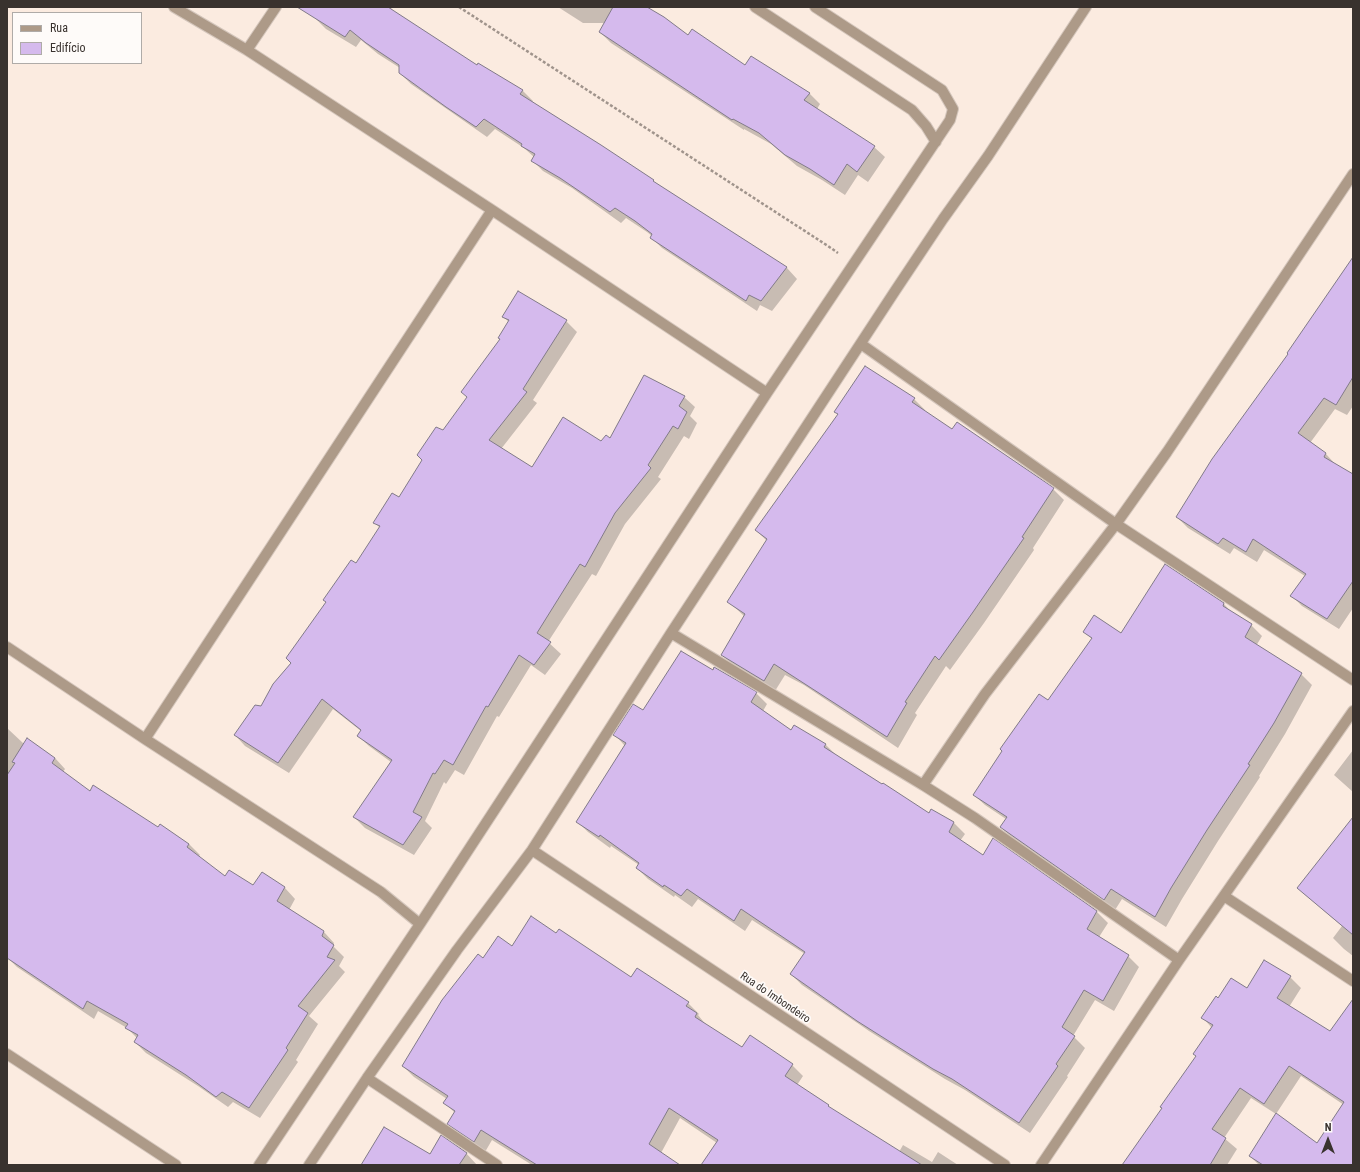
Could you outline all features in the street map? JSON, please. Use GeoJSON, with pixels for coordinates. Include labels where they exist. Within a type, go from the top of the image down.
{"type":"FeatureCollection","features":[{"type":"Feature","properties":{"kind":"street"},"geometry":{"type":"LineString","coordinates":[[174,7],[247,50],[492,210],[767,393]]}},
{"type":"Feature","properties":{"kind":"street"},"geometry":{"type":"LineString","coordinates":[[247,50],[276,7]]}},
{"type":"Feature","properties":{"kind":"street"},"geometry":{"type":"LineString","coordinates":[[756,7],[912,110],[926,126],[936,142]]}},
{"type":"Feature","properties":{"kind":"street"},"geometry":{"type":"LineString","coordinates":[[259,1165],[420,924],[767,393],[950,120],[953,109],[942,90],[815,7]]}},
{"type":"Feature","properties":{"kind":"street"},"geometry":{"type":"LineString","coordinates":[[309,1165],[367,1078],[457,950],[532,850],[671,633],[943,219],[988,156],[1086,7]]}},
{"type":"Feature","properties":{"kind":"street"},"geometry":{"type":"LineString","coordinates":[[923,785],[985,694],[1116,524],[1167,452],[1353,174]]}},
{"type":"Feature","properties":{"kind":"street"},"geometry":{"type":"LineString","coordinates":[[145,739],[492,210]]}},
{"type":"Feature","properties":{"kind":"street"},"geometry":{"type":"LineString","coordinates":[[861,344],[1116,524],[1353,680]]}},
{"type":"Feature","properties":{"kind":"street"},"geometry":{"type":"LineString","coordinates":[[671,633],[975,818],[1179,960]]}},
{"type":"Feature","properties":{"kind":"street"},"geometry":{"type":"LineString","coordinates":[[7,647],[145,739],[381,892],[420,924]]}},
{"type":"Feature","properties":{"kind":"street"},"geometry":{"type":"LineString","coordinates":[[1041,1165],[1179,960],[1353,711]]}},
{"type":"Feature","properties":{"kind":"street","name":"Rua do Imbondeiro"},"geometry":{"type":"LineString","coordinates":[[532,850],[1006,1165]]}},
{"type":"Feature","properties":{"kind":"street"},"geometry":{"type":"LineString","coordinates":[[1224,896],[1353,980]]}},
{"type":"Feature","properties":{"kind":"street"},"geometry":{"type":"LineString","coordinates":[[7,1054],[176,1165]]}},
{"type":"Feature","properties":{"kind":"street"},"geometry":{"type":"LineString","coordinates":[[367,1078],[497,1165]]}},
{"type":"Feature","properties":{"kind":"path"},"geometry":{"type":"LineString","coordinates":[[459,7],[828,246],[852,265]]}},
{"type":"Feature","properties":{"kind":"building"},"geometry":{"type":"Polygon","coordinates":[[[297,7],[388,7],[477,65],[478,63],[523,90],[520,94],[601,145],[654,180],[653,181],[787,267],[761,301],[749,295],[746,301],[650,238],[652,234],[635,221],[615,208],[610,212],[560,178],[531,161],[535,154],[521,146],[522,144],[484,119],[476,127],[446,107],[399,73],[399,65],[366,43],[350,30],[345,37],[297,7]]]}},
{"type":"Feature","properties":{"kind":"building"},"geometry":{"type":"Polygon","coordinates":[[[613,7],[647,7],[664,17],[688,35],[692,29],[745,65],[751,56],[810,93],[804,100],[875,146],[857,172],[847,164],[834,185],[785,155],[759,133],[733,119],[732,120],[599,32],[613,7]]]}},
{"type":"Feature","properties":{"kind":"building"},"geometry":{"type":"Polygon","coordinates":[[[1353,257],[1353,377],[1336,405],[1324,398],[1298,433],[1326,453],[1324,457],[1353,474],[1353,581],[1327,619],[1290,596],[1306,574],[1253,539],[1246,552],[1223,538],[1218,544],[1176,517],[1212,459],[1288,354],[1287,353],[1353,257]]]}},
{"type":"Feature","properties":{"kind":"building"},"geometry":{"type":"Polygon","coordinates":[[[518,291],[567,320],[523,389],[527,392],[489,440],[532,467],[563,417],[601,441],[606,435],[610,438],[644,375],[685,396],[679,406],[687,412],[678,429],[673,426],[648,465],[651,468],[615,513],[585,567],[580,564],[537,633],[551,642],[534,665],[519,655],[488,707],[486,706],[453,765],[444,760],[435,774],[433,773],[413,812],[422,817],[403,845],[353,817],[392,760],[357,736],[361,730],[322,699],[278,763],[234,735],[255,705],[261,706],[273,684],[291,663],[286,658],[326,602],[323,600],[351,560],[356,563],[380,526],[373,523],[392,493],[399,497],[422,460],[417,455],[436,427],[443,430],[467,397],[461,392],[500,339],[498,338],[509,320],[502,317],[518,291]]]}},
{"type":"Feature","properties":{"kind":"building"},"geometry":{"type":"Polygon","coordinates":[[[865,366],[915,398],[912,402],[952,429],[957,422],[1054,488],[1022,537],[1024,538],[939,660],[935,656],[905,702],[907,703],[887,737],[774,664],[764,681],[721,655],[745,614],[727,602],[767,539],[755,530],[838,414],[834,412],[865,366]]]}},
{"type":"Feature","properties":{"kind":"building"},"geometry":{"type":"Polygon","coordinates":[[[1165,564],[1224,603],[1223,606],[1252,624],[1245,637],[1302,673],[1274,723],[1248,764],[1250,765],[1207,830],[1155,917],[1111,889],[1104,900],[1000,827],[1007,817],[973,795],[1002,751],[1000,749],[1039,694],[1048,700],[1092,638],[1083,632],[1094,615],[1121,633],[1165,564]]]}},
{"type":"Feature","properties":{"kind":"building"},"geometry":{"type":"Polygon","coordinates":[[[681,651],[713,670],[714,667],[757,692],[751,702],[791,730],[794,725],[826,744],[824,747],[929,813],[931,809],[954,822],[949,832],[983,855],[993,838],[1097,911],[1087,929],[1129,955],[1103,1001],[1084,990],[1062,1027],[1075,1036],[1056,1064],[1058,1066],[1019,1123],[952,1079],[933,1069],[857,1021],[790,974],[805,952],[741,909],[734,921],[687,889],[681,896],[664,885],[663,887],[636,868],[639,863],[600,835],[599,837],[576,822],[626,743],[613,735],[633,704],[643,710],[681,651]]]}},
{"type":"Feature","properties":{"kind":"building"},"geometry":{"type":"Polygon","coordinates":[[[27,738],[55,758],[52,763],[90,791],[93,785],[158,827],[160,824],[189,844],[187,847],[225,876],[229,870],[253,885],[262,872],[285,887],[277,901],[324,931],[322,936],[334,945],[327,957],[335,960],[298,1006],[308,1013],[286,1048],[288,1050],[249,1108],[222,1092],[216,1097],[186,1075],[134,1042],[138,1035],[125,1028],[128,1024],[87,1001],[83,1009],[7,958],[7,775],[15,763],[12,762],[27,738]]]}},
{"type":"Feature","properties":{"kind":"building"},"geometry":{"type":"Polygon","coordinates":[[[1353,817],[1353,935],[1297,888],[1353,817]]]}},
{"type":"Feature","properties":{"kind":"building"},"geometry":{"type":"Polygon","coordinates":[[[531,916],[556,933],[559,929],[631,977],[637,968],[689,1002],[686,1006],[697,1013],[695,1017],[742,1047],[750,1035],[793,1064],[785,1076],[829,1105],[828,1106],[922,1165],[701,1165],[718,1140],[669,1108],[649,1144],[680,1165],[537,1165],[481,1130],[474,1142],[447,1124],[455,1111],[443,1103],[448,1096],[402,1066],[442,1000],[478,954],[483,958],[498,936],[512,946],[531,916]]]}},
{"type":"Feature","properties":{"kind":"building"},"geometry":{"type":"Polygon","coordinates":[[[1264,960],[1291,976],[1277,998],[1330,1031],[1353,999],[1353,1165],[1263,1165],[1249,1156],[1276,1113],[1317,1143],[1344,1102],[1289,1066],[1264,1104],[1240,1088],[1212,1129],[1226,1138],[1210,1165],[1122,1165],[1196,1056],[1193,1054],[1213,1025],[1201,1018],[1216,996],[1218,998],[1231,978],[1247,988],[1264,960]]]}},
{"type":"Feature","properties":{"kind":"building"},"geometry":{"type":"Polygon","coordinates":[[[384,1127],[430,1154],[441,1135],[467,1153],[459,1165],[361,1165],[384,1127]]]}}]}
